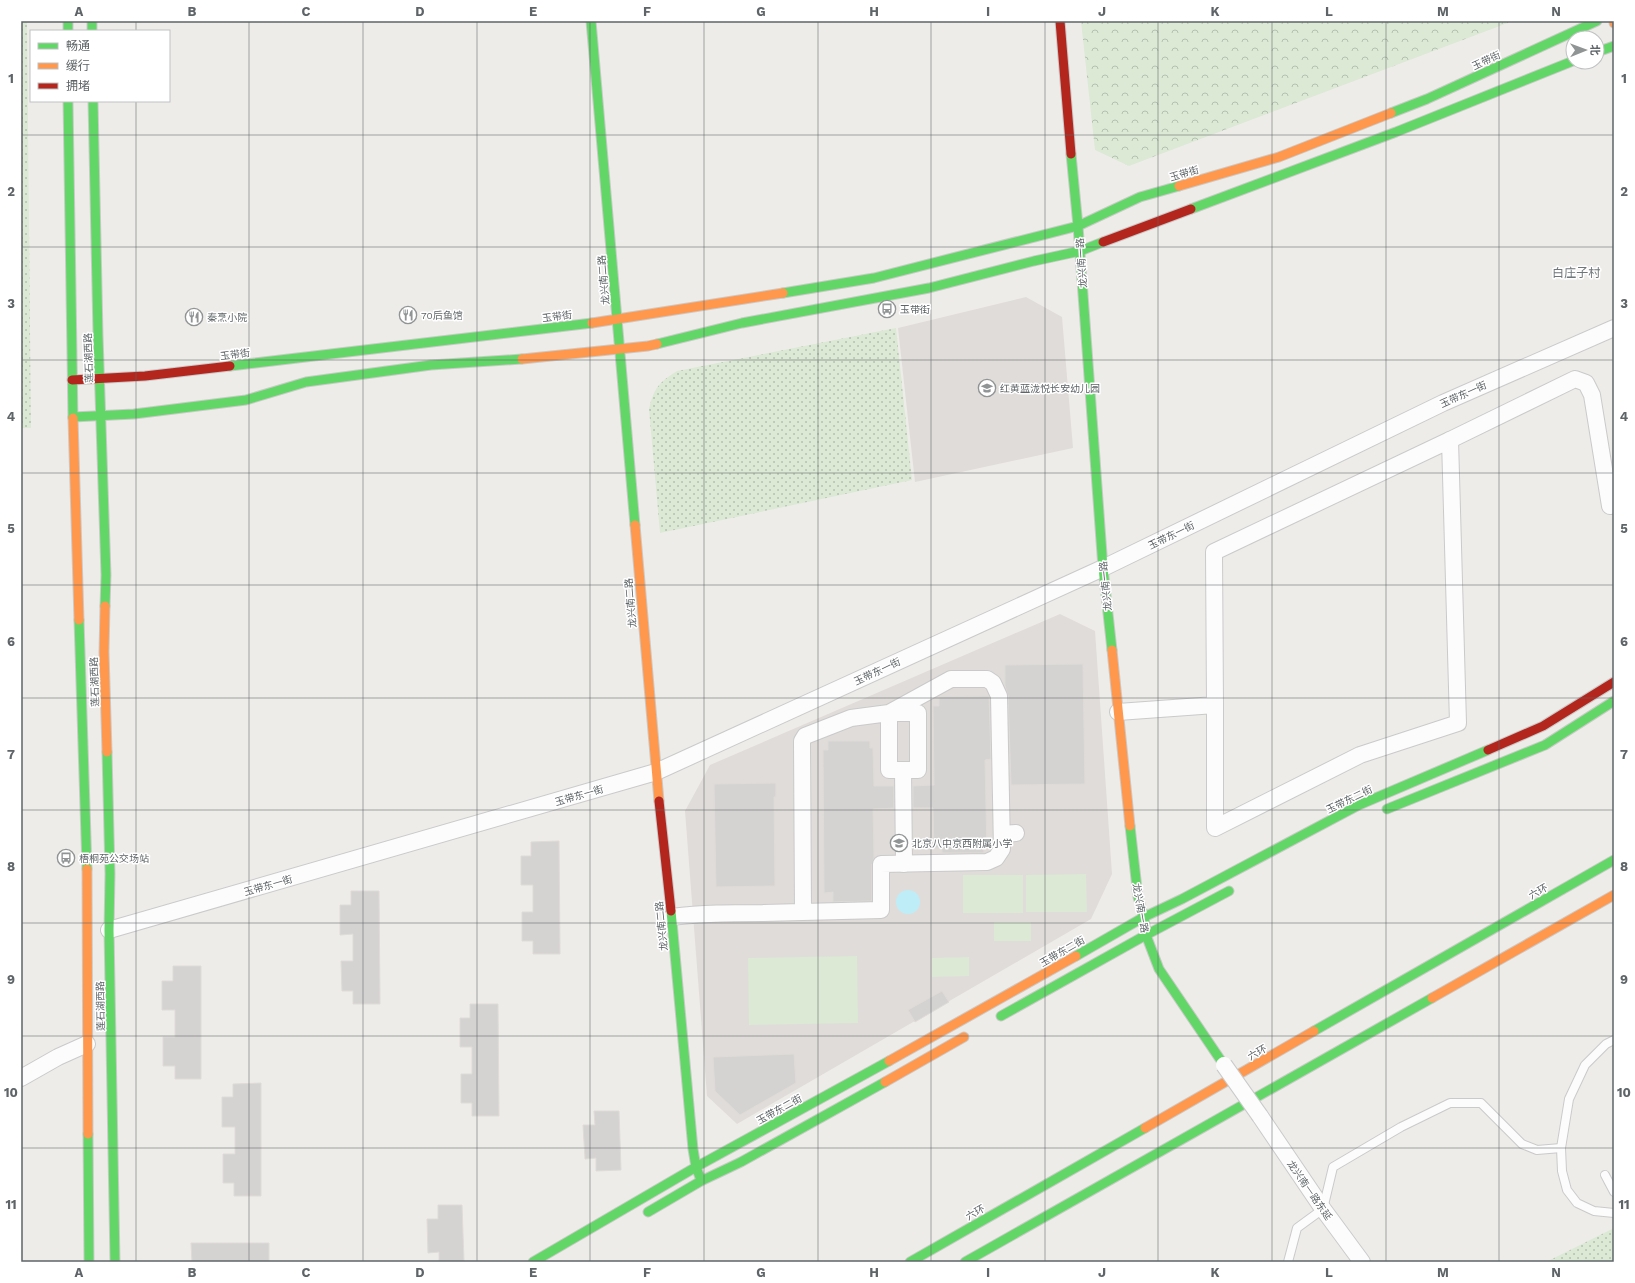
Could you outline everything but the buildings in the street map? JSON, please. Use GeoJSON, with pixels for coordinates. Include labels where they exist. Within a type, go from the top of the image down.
{"type":"FeatureCollection","features":[{"type":"Feature","properties":{"kind":"main road","name":"龙兴南二路"},"geometry":{"type":"LineString","coordinates":[[591,21],[656,772],[672,917],[696,1167],[701,1182]]}},
{"type":"Feature","properties":{"kind":"main road","name":"龙兴南一路"},"geometry":{"type":"LineString","coordinates":[[1060,21],[1080,251],[1103,568],[1138,897],[1144,917],[1146,936],[1159,969],[1224,1065]]}},
{"type":"Feature","properties":{"kind":"main road","name":"玉带街"},"geometry":{"type":"LineString","coordinates":[[72,380],[145,376],[618,320],[874,278],[1078,226],[1140,197],[1279,157],[1427,99],[1597,21]]}},
{"type":"Feature","properties":{"kind":"main road"},"geometry":{"type":"LineString","coordinates":[[73,417],[134,414],[246,400],[306,382],[422,366],[516,360],[648,346],[742,323],[929,288],[1034,261],[1080,251],[1396,132],[1565,64]]}},
{"type":"Feature","properties":{"kind":"main road","name":"莲石湖西路"},"geometry":{"type":"LineString","coordinates":[[68,102],[72,380],[87,874],[89,1262]]}},
{"type":"Feature","properties":{"kind":"main road","name":"莲石湖西路"},"geometry":{"type":"LineString","coordinates":[[93,102],[106,575],[104,652],[110,874],[115,1262]]}},
{"type":"Feature","properties":{"kind":"main road","name":"玉带东二街"},"geometry":{"type":"LineString","coordinates":[[533,1262],[696,1167],[980,1011],[1144,917],[1182,899],[1360,805],[1543,726],[1614,682]]}},
{"type":"Feature","properties":{"kind":"main road"},"geometry":{"type":"LineString","coordinates":[[1380,812],[1545,745],[1614,701]]}},
{"type":"Feature","properties":{"kind":"main road","name":"六环"},"geometry":{"type":"LineString","coordinates":[[910,1262],[1614,860]]}},
{"type":"Feature","properties":{"kind":"main road"},"geometry":{"type":"LineString","coordinates":[[992,1022],[1235,888]]}},
{"type":"Feature","properties":{"kind":"main road"},"geometry":{"type":"LineString","coordinates":[[965,1262],[1614,895]]}},
{"type":"Feature","properties":{"kind":"main road"},"geometry":{"type":"LineString","coordinates":[[637,1219],[971,1033]]}},
{"type":"Feature","properties":{"kind":"street","name":"玉带东一街"},"geometry":{"type":"LineString","coordinates":[[110,930],[656,772],[1103,568],[1443,404],[1614,328]]}},
{"type":"Feature","properties":{"kind":"street"},"geometry":{"type":"LineString","coordinates":[[1450,440],[1458,723],[1360,754],[1215,828],[1214,552],[1575,379],[1586,383],[1592,395],[1610,506]]}},
{"type":"Feature","properties":{"kind":"street"},"geometry":{"type":"LineString","coordinates":[[672,917],[693,914],[882,910],[881,864],[987,862],[996,858],[1009,833],[999,696],[993,683],[987,679],[951,679],[889,714]]}},
{"type":"Feature","properties":{"kind":"street"},"geometry":{"type":"LineString","coordinates":[[1118,712],[1215,705]]}},
{"type":"Feature","properties":{"kind":"street"},"geometry":{"type":"LineString","coordinates":[[803,912],[802,741],[805,736],[850,718],[889,714],[918,713],[918,770],[890,770],[889,714]]}},
{"type":"Feature","properties":{"kind":"street"},"geometry":{"type":"LineString","coordinates":[[903,770],[904,864]]}},
{"type":"Feature","properties":{"kind":"street"},"geometry":{"type":"LineString","coordinates":[[21,1078],[58,1057],[87,1044]]}},
{"type":"Feature","properties":{"kind":"street","name":"龙兴南一路"},"geometry":{"type":"LineString","coordinates":[[1224,1065],[1260,1116]]}},
{"type":"Feature","properties":{"kind":"street","name":"龙兴南一路东延"},"geometry":{"type":"LineString","coordinates":[[1260,1116],[1323,1209],[1362,1262]]}},
{"type":"Feature","properties":{"kind":"lane"},"geometry":{"type":"LineString","coordinates":[[1614,1040],[1606,1044],[1585,1065],[1569,1099],[1561,1148],[1562,1172],[1568,1190],[1577,1203],[1594,1211],[1614,1213]]}},
{"type":"Feature","properties":{"kind":"lane"},"geometry":{"type":"LineString","coordinates":[[1288,1262],[1297,1228],[1323,1209],[1333,1167],[1401,1127],[1450,1103],[1481,1103],[1522,1144],[1537,1150],[1561,1148]]}},
{"type":"Feature","properties":{"kind":"lane"},"geometry":{"type":"LineString","coordinates":[[1605,1175],[1614,1192]]}},
{"type":"Feature","properties":{"kind":"shaded area","name":"红黄蓝泷悦长安幼儿园"},"geometry":{"type":"Polygon","coordinates":[[[1026,297],[1062,317],[1073,448],[915,482],[898,328],[1026,297]]]}},
{"type":"Feature","properties":{"kind":"shaded area","name":"北京八中京西附属小学"},"geometry":{"type":"Polygon","coordinates":[[[1060,614],[1095,631],[1112,874],[1091,919],[737,1124],[707,1096],[685,811],[710,765],[1060,614]]]}},
{"type":"Feature","properties":{"kind":"green space"},"geometry":{"type":"Polygon","coordinates":[[[21,21],[27,21],[31,428],[21,428],[21,21]]]}},
{"type":"Feature","properties":{"kind":"green space"},"geometry":{"type":"Polygon","coordinates":[[[1081,21],[1513,21],[1129,166],[1095,150],[1081,21]]]}},
{"type":"Feature","properties":{"kind":"green space"},"geometry":{"type":"Polygon","coordinates":[[[896,328],[912,480],[660,533],[649,409],[655,391],[665,379],[677,371],[896,328]]]}},
{"type":"Feature","properties":{"kind":"green space"},"geometry":{"type":"Polygon","coordinates":[[[1086,874],[1087,912],[1026,912],[1026,875],[1086,874]]]}},
{"type":"Feature","properties":{"kind":"green space"},"geometry":{"type":"Polygon","coordinates":[[[963,875],[1023,875],[1023,913],[963,913],[963,875]]]}},
{"type":"Feature","properties":{"kind":"green space"},"geometry":{"type":"Polygon","coordinates":[[[994,922],[1031,922],[1031,941],[994,941],[994,922]]]}},
{"type":"Feature","properties":{"kind":"green space"},"geometry":{"type":"Polygon","coordinates":[[[857,956],[858,1023],[749,1025],[748,958],[857,956]]]}},
{"type":"Feature","properties":{"kind":"green space"},"geometry":{"type":"Polygon","coordinates":[[[969,957],[969,976],[932,977],[932,958],[969,957]]]}},
{"type":"Feature","properties":{"kind":"green space"},"geometry":{"type":"Polygon","coordinates":[[[1614,1228],[1614,1262],[1546,1262],[1614,1228]]]}},
{"type":"Feature","properties":{"kind":"water"},"geometry":{"type":"Polygon","coordinates":[[[908,890],[913,891],[919,897],[919,907],[913,913],[908,914],[903,913],[897,907],[896,902],[897,897],[903,891],[908,890]]]}},
{"type":"Feature","properties":{"kind":"traffic: fast"},"geometry":{"type":"LineString","coordinates":[[68,21],[68,30]]}},
{"type":"Feature","properties":{"kind":"traffic: fast"},"geometry":{"type":"LineString","coordinates":[[92,21],[92,30]]}},
{"type":"Feature","properties":{"kind":"traffic: fast"},"geometry":{"type":"LineString","coordinates":[[591,21],[635,525]]}},
{"type":"Feature","properties":{"kind":"traffic: fast"},"geometry":{"type":"LineString","coordinates":[[1391,113],[1427,99],[1597,21]]}},
{"type":"Feature","properties":{"kind":"traffic: fast"},"geometry":{"type":"LineString","coordinates":[[1605,49],[1614,46]]}},
{"type":"Feature","properties":{"kind":"traffic: fast"},"geometry":{"type":"LineString","coordinates":[[1191,209],[1396,132],[1565,64]]}},
{"type":"Feature","properties":{"kind":"traffic: fast"},"geometry":{"type":"LineString","coordinates":[[68,102],[73,418]]}},
{"type":"Feature","properties":{"kind":"traffic: fast"},"geometry":{"type":"LineString","coordinates":[[93,102],[98,335],[106,575],[105,606]]}},
{"type":"Feature","properties":{"kind":"traffic: fast"},"geometry":{"type":"LineString","coordinates":[[1071,154],[1078,226],[1103,568],[1112,650]]}},
{"type":"Feature","properties":{"kind":"traffic: fast"},"geometry":{"type":"LineString","coordinates":[[783,293],[874,278],[1078,226],[1140,197],[1179,186]]}},
{"type":"Feature","properties":{"kind":"traffic: fast"},"geometry":{"type":"LineString","coordinates":[[657,344],[742,323],[929,288],[1034,261],[1080,251],[1103,242]]}},
{"type":"Feature","properties":{"kind":"traffic: fast"},"geometry":{"type":"LineString","coordinates":[[230,366],[592,323]]}},
{"type":"Feature","properties":{"kind":"traffic: fast"},"geometry":{"type":"LineString","coordinates":[[73,417],[134,414],[246,400],[306,382],[431,365],[522,359]]}},
{"type":"Feature","properties":{"kind":"traffic: fast"},"geometry":{"type":"LineString","coordinates":[[79,620],[87,869]]}},
{"type":"Feature","properties":{"kind":"traffic: fast"},"geometry":{"type":"LineString","coordinates":[[1387,809],[1545,745],[1614,701]]}},
{"type":"Feature","properties":{"kind":"traffic: fast"},"geometry":{"type":"LineString","coordinates":[[1076,956],[1144,917],[1182,899],[1359,805],[1488,750]]}},
{"type":"Feature","properties":{"kind":"traffic: fast"},"geometry":{"type":"LineString","coordinates":[[107,752],[115,1262]]}},
{"type":"Feature","properties":{"kind":"traffic: fast"},"geometry":{"type":"LineString","coordinates":[[1130,826],[1138,897],[1144,917],[1146,935],[1159,969],[1224,1065]]}},
{"type":"Feature","properties":{"kind":"traffic: fast"},"geometry":{"type":"LineString","coordinates":[[1314,1031],[1614,860]]}},
{"type":"Feature","properties":{"kind":"traffic: fast"},"geometry":{"type":"LineString","coordinates":[[1001,1016],[1146,935],[1229,891]]}},
{"type":"Feature","properties":{"kind":"traffic: fast"},"geometry":{"type":"LineString","coordinates":[[671,911],[693,1149],[696,1167],[701,1180]]}},
{"type":"Feature","properties":{"kind":"traffic: fast"},"geometry":{"type":"LineString","coordinates":[[965,1262],[1432,998]]}},
{"type":"Feature","properties":{"kind":"traffic: fast"},"geometry":{"type":"LineString","coordinates":[[533,1262],[696,1167],[889,1061]]}},
{"type":"Feature","properties":{"kind":"traffic: fast"},"geometry":{"type":"LineString","coordinates":[[648,1212],[701,1181],[741,1162],[885,1082]]}},
{"type":"Feature","properties":{"kind":"traffic: fast"},"geometry":{"type":"LineString","coordinates":[[910,1262],[1145,1128]]}},
{"type":"Feature","properties":{"kind":"traffic: fast"},"geometry":{"type":"LineString","coordinates":[[88,1134],[89,1262]]}},
{"type":"Feature","properties":{"kind":"traffic: slow"},"geometry":{"type":"LineString","coordinates":[[1179,186],[1279,157],[1391,113]]}},
{"type":"Feature","properties":{"kind":"traffic: slow"},"geometry":{"type":"LineString","coordinates":[[592,323],[783,293]]}},
{"type":"Feature","properties":{"kind":"traffic: slow"},"geometry":{"type":"LineString","coordinates":[[522,359],[657,344]]}},
{"type":"Feature","properties":{"kind":"traffic: slow"},"geometry":{"type":"LineString","coordinates":[[73,418],[79,620]]}},
{"type":"Feature","properties":{"kind":"traffic: slow"},"geometry":{"type":"LineString","coordinates":[[635,525],[659,801]]}},
{"type":"Feature","properties":{"kind":"traffic: slow"},"geometry":{"type":"LineString","coordinates":[[105,606],[104,652],[107,752]]}},
{"type":"Feature","properties":{"kind":"traffic: slow"},"geometry":{"type":"LineString","coordinates":[[1112,650],[1130,826]]}},
{"type":"Feature","properties":{"kind":"traffic: slow"},"geometry":{"type":"LineString","coordinates":[[87,869],[88,1134]]}},
{"type":"Feature","properties":{"kind":"traffic: slow"},"geometry":{"type":"LineString","coordinates":[[1432,998],[1614,895]]}},
{"type":"Feature","properties":{"kind":"traffic: slow"},"geometry":{"type":"LineString","coordinates":[[889,1061],[1076,956]]}},
{"type":"Feature","properties":{"kind":"traffic: slow"},"geometry":{"type":"LineString","coordinates":[[1145,1128],[1314,1031]]}},
{"type":"Feature","properties":{"kind":"traffic: slow"},"geometry":{"type":"LineString","coordinates":[[885,1082],[964,1037]]}},
{"type":"Feature","properties":{"kind":"traffic: jam"},"geometry":{"type":"LineString","coordinates":[[1060,21],[1071,154]]}},
{"type":"Feature","properties":{"kind":"traffic: jam"},"geometry":{"type":"LineString","coordinates":[[1103,242],[1191,209]]}},
{"type":"Feature","properties":{"kind":"traffic: jam"},"geometry":{"type":"LineString","coordinates":[[72,380],[145,376],[230,366]]}},
{"type":"Feature","properties":{"kind":"traffic: jam"},"geometry":{"type":"LineString","coordinates":[[1488,750],[1543,726],[1614,682]]}},
{"type":"Feature","properties":{"kind":"traffic: jam"},"geometry":{"type":"LineString","coordinates":[[659,801],[671,911]]}},
{"type":"Feature","properties":{"kind":"place","name":"玉带街"},"geometry":{"type":"Point","coordinates":[887,309]}},
{"type":"Feature","properties":{"kind":"place","name":"70后鱼馆"},"geometry":{"type":"Point","coordinates":[408,315]}},
{"type":"Feature","properties":{"kind":"place","name":"秦烹小院"},"geometry":{"type":"Point","coordinates":[194,317]}},
{"type":"Feature","properties":{"kind":"place","name":"红黄蓝泷悦长安幼儿园"},"geometry":{"type":"Point","coordinates":[987,388]}},
{"type":"Feature","properties":{"kind":"place","name":"北京八中京西附属小学"},"geometry":{"type":"Point","coordinates":[899,843]}},
{"type":"Feature","properties":{"kind":"place","name":"梧桐苑公交场站"},"geometry":{"type":"Point","coordinates":[66,858]}},
{"type":"Feature","properties":{"kind":"district","name":"白庄子村"},"geometry":{"type":"Point","coordinates":[1576,273]}}]}
